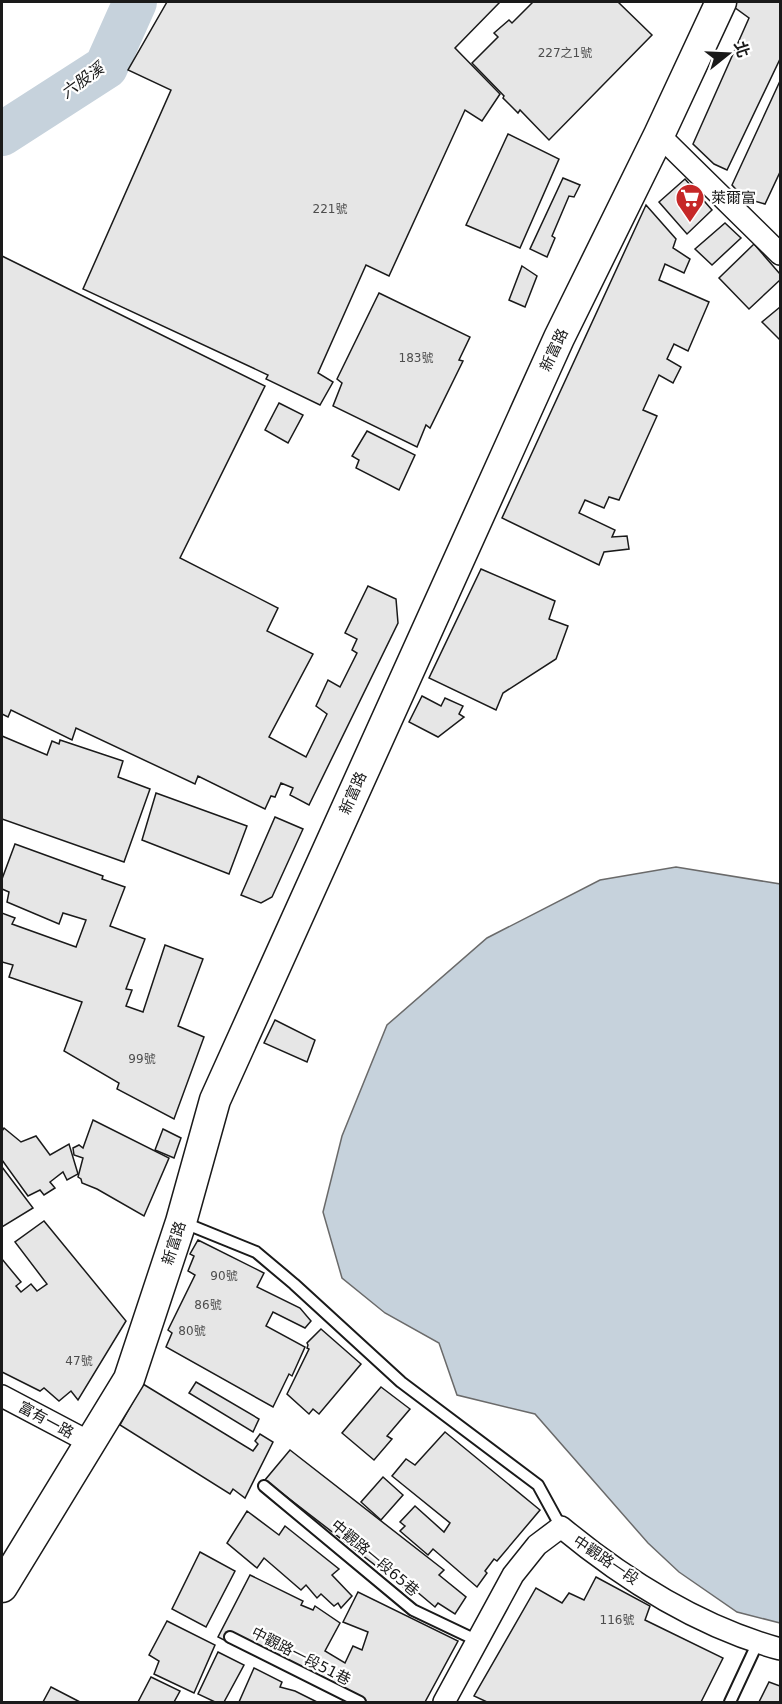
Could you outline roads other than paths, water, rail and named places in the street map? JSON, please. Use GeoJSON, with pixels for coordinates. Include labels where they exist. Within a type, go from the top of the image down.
{"type":"FeatureCollection","features":[{"type":"Feature","properties":{"kind":"street","name":"新富路"},"geometry":{"type":"LineString","coordinates":[[2,1587],[129,1379],[181,1222],[215,1100],[559,338],[659,135],[721,2]]}},
{"type":"Feature","properties":{"kind":"street"},"geometry":{"type":"LineString","coordinates":[[659,135],[779,249]]}},
{"type":"Feature","properties":{"kind":"street","name":"富有一路"},"geometry":{"type":"LineString","coordinates":[[2,1396],[91,1443]]}},
{"type":"Feature","properties":{"kind":"street","name":"中觀路一段"},"geometry":{"type":"LineString","coordinates":[[444,1702],[513,1575],[537,1545],[561,1527],[597,1557],[693,1616],[780,1649]]}},
{"type":"Feature","properties":{"kind":"lane"},"geometry":{"type":"LineString","coordinates":[[181,1222],[256,1252],[401,1382],[538,1485],[561,1527]]}},
{"type":"Feature","properties":{"kind":"lane","name":"中觀路一段65巷"},"geometry":{"type":"LineString","coordinates":[[264,1486],[413,1610],[476,1640]]}},
{"type":"Feature","properties":{"kind":"lane","name":"中觀路一段51巷"},"geometry":{"type":"LineString","coordinates":[[230,1637],[360,1702]]}},
{"type":"Feature","properties":{"kind":"lane"},"geometry":{"type":"LineString","coordinates":[[730,1702],[758,1642]]}},
{"type":"Feature","properties":{"kind":"waterway","name":"六股溪"},"geometry":{"type":"LineString","coordinates":[[2,134],[106,67],[135,2]]}},
{"type":"Feature","properties":{"kind":"place","name":"萊爾富"},"geometry":{"type":"Point","coordinates":[690,224]}}]}
